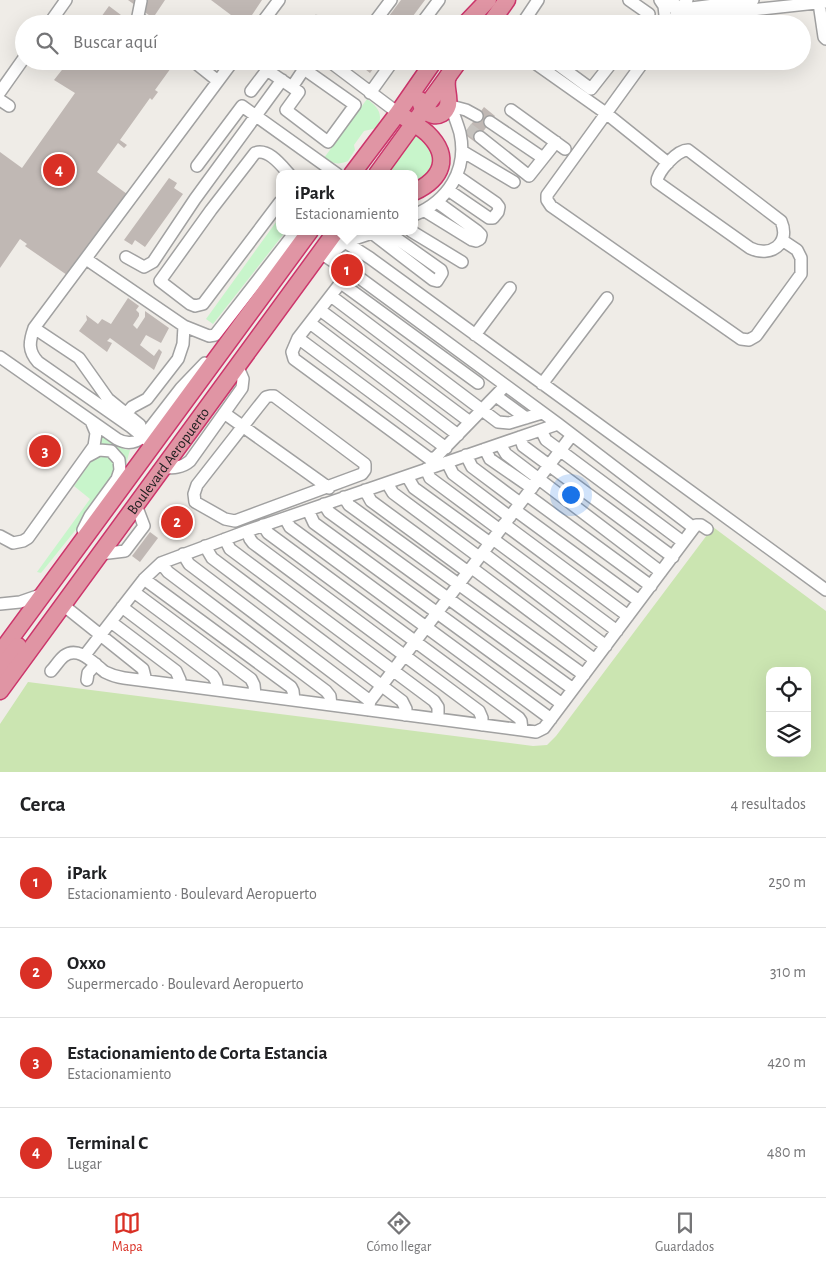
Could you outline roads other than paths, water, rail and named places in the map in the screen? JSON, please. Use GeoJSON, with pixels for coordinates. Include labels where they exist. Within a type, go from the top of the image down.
{"type":"FeatureCollection","features":[{"type":"Feature","properties":{"kind":"highway"},"geometry":{"type":"LineString","coordinates":[[496,15],[507,0]]}},
{"type":"Feature","properties":{"kind":"highway"},"geometry":{"type":"LineString","coordinates":[[473,15],[483,1]]}},
{"type":"Feature","properties":{"kind":"highway"},"geometry":{"type":"LineString","coordinates":[[355,170],[428,70]]}},
{"type":"Feature","properties":{"kind":"highway"},"geometry":{"type":"LineString","coordinates":[[445,70],[422,92],[420,101],[423,110],[430,115],[441,114],[450,103],[446,84],[446,70]]}},
{"type":"Feature","properties":{"kind":"highway"},"geometry":{"type":"LineString","coordinates":[[380,170],[423,110]]}},
{"type":"Feature","properties":{"kind":"highway"},"geometry":{"type":"LineString","coordinates":[[398,113],[426,132],[439,150],[441,161],[439,172],[434,181],[418,190]]}},
{"type":"Feature","properties":{"kind":"highway","name":"Boulevard Aeropuerto"},"geometry":{"type":"LineString","coordinates":[[0,653],[69,558],[150,438],[238,329],[307,235]]}},
{"type":"Feature","properties":{"kind":"highway","name":"Boulevard Aeropuerto"},"geometry":{"type":"LineString","coordinates":[[0,691],[237,365],[339,235]]}},
{"type":"Feature","properties":{"kind":"highway"},"geometry":{"type":"LineString","coordinates":[[0,670],[50,601],[61,580],[69,558]]}},
{"type":"Feature","properties":{"kind":"street"},"geometry":{"type":"LineString","coordinates":[[55,15],[66,0]]}},
{"type":"Feature","properties":{"kind":"street"},"geometry":{"type":"LineString","coordinates":[[138,15],[143,0]]}},
{"type":"Feature","properties":{"kind":"street"},"geometry":{"type":"LineString","coordinates":[[268,15],[279,0]]}},
{"type":"Feature","properties":{"kind":"street"},"geometry":{"type":"LineString","coordinates":[[428,15],[439,0]]}},
{"type":"Feature","properties":{"kind":"street"},"geometry":{"type":"LineString","coordinates":[[528,15],[538,0]]}},
{"type":"Feature","properties":{"kind":"street"},"geometry":{"type":"LineString","coordinates":[[629,0],[647,15]]}},
{"type":"Feature","properties":{"kind":"street"},"geometry":{"type":"LineString","coordinates":[[665,15],[664,0],[682,7],[753,0]]}},
{"type":"Feature","properties":{"kind":"street"},"geometry":{"type":"LineString","coordinates":[[378,15],[386,2]]}},
{"type":"Feature","properties":{"kind":"street"},"geometry":{"type":"LineString","coordinates":[[704,15],[822,2],[824,37],[826,39]]}},
{"type":"Feature","properties":{"kind":"street"},"geometry":{"type":"LineString","coordinates":[[0,92],[16,70]]}},
{"type":"Feature","properties":{"kind":"street"},"geometry":{"type":"LineString","coordinates":[[204,70],[218,82]]}},
{"type":"Feature","properties":{"kind":"street"},"geometry":{"type":"LineString","coordinates":[[150,438],[38,362],[31,353],[30,339],[34,328],[227,70]]}},
{"type":"Feature","properties":{"kind":"street"},"geometry":{"type":"LineString","coordinates":[[250,92],[267,70],[299,92],[286,110],[328,142],[355,105],[305,70]]}},
{"type":"Feature","properties":{"kind":"street"},"geometry":{"type":"LineString","coordinates":[[144,267],[153,262],[195,198],[257,116],[303,70]]}},
{"type":"Feature","properties":{"kind":"street"},"geometry":{"type":"LineString","coordinates":[[347,70],[370,93],[398,113]]}},
{"type":"Feature","properties":{"kind":"street"},"geometry":{"type":"LineString","coordinates":[[370,93],[387,70]]}},
{"type":"Feature","properties":{"kind":"street"},"geometry":{"type":"LineString","coordinates":[[545,70],[607,114],[668,163]]}},
{"type":"Feature","properties":{"kind":"street"},"geometry":{"type":"LineString","coordinates":[[565,70],[591,90],[606,70]]}},
{"type":"Feature","properties":{"kind":"street"},"geometry":{"type":"LineString","coordinates":[[638,70],[547,195],[547,200],[551,206],[742,339],[749,340],[756,336],[801,274],[801,258],[797,250],[782,240]]}},
{"type":"Feature","properties":{"kind":"street"},"geometry":{"type":"LineString","coordinates":[[450,103],[477,116]]}},
{"type":"Feature","properties":{"kind":"street"},"geometry":{"type":"LineString","coordinates":[[437,202],[477,231],[481,235],[480,238],[476,241],[472,240],[420,213],[437,202],[448,190],[457,176],[462,159],[460,134],[450,103]]}},
{"type":"Feature","properties":{"kind":"street"},"geometry":{"type":"LineString","coordinates":[[197,166],[242,106],[331,170]]}},
{"type":"Feature","properties":{"kind":"street"},"geometry":{"type":"LineString","coordinates":[[480,136],[529,176],[544,158],[561,145],[511,110]]}},
{"type":"Feature","properties":{"kind":"street"},"geometry":{"type":"LineString","coordinates":[[456,118],[468,128]]}},
{"type":"Feature","properties":{"kind":"street"},"geometry":{"type":"LineString","coordinates":[[490,122],[544,158]]}},
{"type":"Feature","properties":{"kind":"street"},"geometry":{"type":"LineString","coordinates":[[235,146],[246,165]]}},
{"type":"Feature","properties":{"kind":"street"},"geometry":{"type":"LineString","coordinates":[[462,150],[514,182]]}},
{"type":"Feature","properties":{"kind":"street"},"geometry":{"type":"LineString","coordinates":[[688,150],[776,216],[784,227],[785,233],[782,240],[775,249],[756,251],[657,182],[657,178],[668,163],[682,151],[688,150]]}},
{"type":"Feature","properties":{"kind":"street"},"geometry":{"type":"LineString","coordinates":[[160,281],[255,153],[258,151],[265,152],[285,170]]}},
{"type":"Feature","properties":{"kind":"street"},"geometry":{"type":"LineString","coordinates":[[448,190],[489,218],[493,218],[498,212],[499,207],[496,203],[457,176]]}},
{"type":"Feature","properties":{"kind":"street"},"geometry":{"type":"LineString","coordinates":[[126,257],[144,267],[190,304],[195,306],[203,304],[276,207]]}},
{"type":"Feature","properties":{"kind":"street"},"geometry":{"type":"LineString","coordinates":[[86,259],[184,326],[209,336],[215,335],[293,235]]}},
{"type":"Feature","properties":{"kind":"street"},"geometry":{"type":"LineString","coordinates":[[339,235],[826,590]]}},
{"type":"Feature","properties":{"kind":"street"},"geometry":{"type":"LineString","coordinates":[[379,235],[434,280],[438,281],[442,273],[441,270],[392,235]]}},
{"type":"Feature","properties":{"kind":"street"},"geometry":{"type":"LineString","coordinates":[[417,235],[462,262]]}},
{"type":"Feature","properties":{"kind":"street"},"geometry":{"type":"LineString","coordinates":[[323,255],[353,273],[558,424],[694,528]]}},
{"type":"Feature","properties":{"kind":"street"},"geometry":{"type":"LineString","coordinates":[[349,272],[298,338],[292,352],[294,359],[430,459],[436,457],[446,448],[505,386]]}},
{"type":"Feature","properties":{"kind":"street"},"geometry":{"type":"LineString","coordinates":[[341,283],[478,383]]}},
{"type":"Feature","properties":{"kind":"street"},"geometry":{"type":"LineString","coordinates":[[475,335],[510,288]]}},
{"type":"Feature","properties":{"kind":"street"},"geometry":{"type":"LineString","coordinates":[[331,296],[498,422],[504,423],[542,413]]}},
{"type":"Feature","properties":{"kind":"street"},"geometry":{"type":"LineString","coordinates":[[542,384],[607,298]]}},
{"type":"Feature","properties":{"kind":"street"},"geometry":{"type":"LineString","coordinates":[[320,310],[470,422]]}},
{"type":"Feature","properties":{"kind":"street"},"geometry":{"type":"LineString","coordinates":[[310,323],[458,435]]}},
{"type":"Feature","properties":{"kind":"street"},"geometry":{"type":"LineString","coordinates":[[126,414],[132,407],[148,399],[178,359],[183,344],[184,326]]}},
{"type":"Feature","properties":{"kind":"street"},"geometry":{"type":"LineString","coordinates":[[34,328],[50,341],[79,358],[108,399],[150,438]]}},
{"type":"Feature","properties":{"kind":"street"},"geometry":{"type":"LineString","coordinates":[[298,338],[446,448]]}},
{"type":"Feature","properties":{"kind":"street"},"geometry":{"type":"LineString","coordinates":[[3,360],[122,442],[132,443],[150,438]]}},
{"type":"Feature","properties":{"kind":"street"},"geometry":{"type":"LineString","coordinates":[[162,468],[185,465],[224,413],[242,388],[243,379],[237,365]]}},
{"type":"Feature","properties":{"kind":"street"},"geometry":{"type":"LineString","coordinates":[[468,398],[486,372]]}},
{"type":"Feature","properties":{"kind":"street"},"geometry":{"type":"LineString","coordinates":[[274,396],[365,464],[365,470],[362,474],[329,488],[235,521],[225,519],[195,502],[194,494],[197,485],[242,426],[266,397],[274,396]]}},
{"type":"Feature","properties":{"kind":"street"},"geometry":{"type":"LineString","coordinates":[[496,396],[526,418]]}},
{"type":"Feature","properties":{"kind":"street"},"geometry":{"type":"LineString","coordinates":[[224,413],[329,488]]}},
{"type":"Feature","properties":{"kind":"street"},"geometry":{"type":"LineString","coordinates":[[0,536],[13,543],[24,541],[28,538],[88,456],[94,446],[96,433],[94,426],[85,416]]}},
{"type":"Feature","properties":{"kind":"street"},"geometry":{"type":"LineString","coordinates":[[85,655],[144,579],[161,563],[264,525],[558,424]]}},
{"type":"Feature","properties":{"kind":"street"},"geometry":{"type":"LineString","coordinates":[[541,430],[546,440],[683,542]]}},
{"type":"Feature","properties":{"kind":"street"},"geometry":{"type":"LineString","coordinates":[[369,705],[572,435]]}},
{"type":"Feature","properties":{"kind":"street"},"geometry":{"type":"LineString","coordinates":[[520,437],[524,446],[673,557]]}},
{"type":"Feature","properties":{"kind":"street"},"geometry":{"type":"LineString","coordinates":[[500,444],[506,454],[661,572]]}},
{"type":"Feature","properties":{"kind":"street"},"geometry":{"type":"LineString","coordinates":[[484,449],[490,459],[510,517]]}},
{"type":"Feature","properties":{"kind":"street"},"geometry":{"type":"LineString","coordinates":[[69,558],[90,516],[117,479],[120,470],[119,460],[111,451],[98,450],[88,456]]}},
{"type":"Feature","properties":{"kind":"street"},"geometry":{"type":"LineString","coordinates":[[466,455],[472,467],[510,517],[617,631]]}},
{"type":"Feature","properties":{"kind":"street"},"geometry":{"type":"LineString","coordinates":[[447,462],[453,474],[510,517],[628,616]]}},
{"type":"Feature","properties":{"kind":"street"},"geometry":{"type":"LineString","coordinates":[[426,469],[430,478],[651,586]]}},
{"type":"Feature","properties":{"kind":"street"},"geometry":{"type":"LineString","coordinates":[[407,476],[414,488],[510,517],[639,601]]}},
{"type":"Feature","properties":{"kind":"street"},"geometry":{"type":"LineString","coordinates":[[387,483],[393,493],[606,646]]}},
{"type":"Feature","properties":{"kind":"street"},"geometry":{"type":"LineString","coordinates":[[366,490],[371,501],[595,660]]}},
{"type":"Feature","properties":{"kind":"street"},"geometry":{"type":"LineString","coordinates":[[344,498],[349,505],[584,675]]}},
{"type":"Feature","properties":{"kind":"street"},"geometry":{"type":"LineString","coordinates":[[324,504],[329,512],[573,689]]}},
{"type":"Feature","properties":{"kind":"street"},"geometry":{"type":"LineString","coordinates":[[308,510],[314,523],[562,704]]}},
{"type":"Feature","properties":{"kind":"street"},"geometry":{"type":"LineString","coordinates":[[285,518],[290,527],[551,719]]}},
{"type":"Feature","properties":{"kind":"street"},"geometry":{"type":"LineString","coordinates":[[51,672],[63,656],[68,654],[85,655],[114,676],[331,705],[369,705],[406,715],[539,731],[551,719],[694,528],[699,524],[706,529]]}},
{"type":"Feature","properties":{"kind":"street"},"geometry":{"type":"LineString","coordinates":[[264,525],[268,533],[519,718],[522,730]]}},
{"type":"Feature","properties":{"kind":"street"},"geometry":{"type":"LineString","coordinates":[[247,531],[253,543],[479,711],[482,725]]}},
{"type":"Feature","properties":{"kind":"street"},"geometry":{"type":"LineString","coordinates":[[225,539],[230,550],[434,701],[438,707],[438,719]]}},
{"type":"Feature","properties":{"kind":"street"},"geometry":{"type":"LineString","coordinates":[[205,546],[212,558],[402,701],[406,709],[406,715]]}},
{"type":"Feature","properties":{"kind":"street"},"geometry":{"type":"LineString","coordinates":[[183,554],[189,564],[369,705]]}},
{"type":"Feature","properties":{"kind":"street"},"geometry":{"type":"LineString","coordinates":[[161,563],[168,572],[326,691],[330,696],[331,705]]}},
{"type":"Feature","properties":{"kind":"street"},"geometry":{"type":"LineString","coordinates":[[144,579],[291,687],[294,691],[294,700]]}},
{"type":"Feature","properties":{"kind":"street"},"geometry":{"type":"LineString","coordinates":[[134,592],[250,679],[254,684],[256,695]]}},
{"type":"Feature","properties":{"kind":"street"},"geometry":{"type":"LineString","coordinates":[[0,604],[20,602],[43,594]]}},
{"type":"Feature","properties":{"kind":"street"},"geometry":{"type":"LineString","coordinates":[[63,605],[142,669],[146,681]]}},
{"type":"Feature","properties":{"kind":"street"},"geometry":{"type":"LineString","coordinates":[[122,607],[213,676],[218,690]]}},
{"type":"Feature","properties":{"kind":"street"},"geometry":{"type":"LineString","coordinates":[[110,622],[176,671],[180,680],[179,685]]}},
{"type":"Feature","properties":{"kind":"street"},"geometry":{"type":"LineString","coordinates":[[87,680],[90,671],[96,664]]}},
{"type":"Feature","properties":{"kind":"tunnel"},"geometry":{"type":"LineString","coordinates":[[468,128],[480,137]]}},
{"type":"Feature","properties":{"kind":"place","name":"Terminal C"},"geometry":{"type":"Point","coordinates":[59,170]}},
{"type":"Feature","properties":{"kind":"place","name":"iPark"},"geometry":{"type":"Point","coordinates":[347,270]}},
{"type":"Feature","properties":{"kind":"place","name":"Estacionamiento de Corta Estancia"},"geometry":{"type":"Point","coordinates":[45,451]}},
{"type":"Feature","properties":{"kind":"place","name":"Oxxo"},"geometry":{"type":"Point","coordinates":[177,522]}}]}
